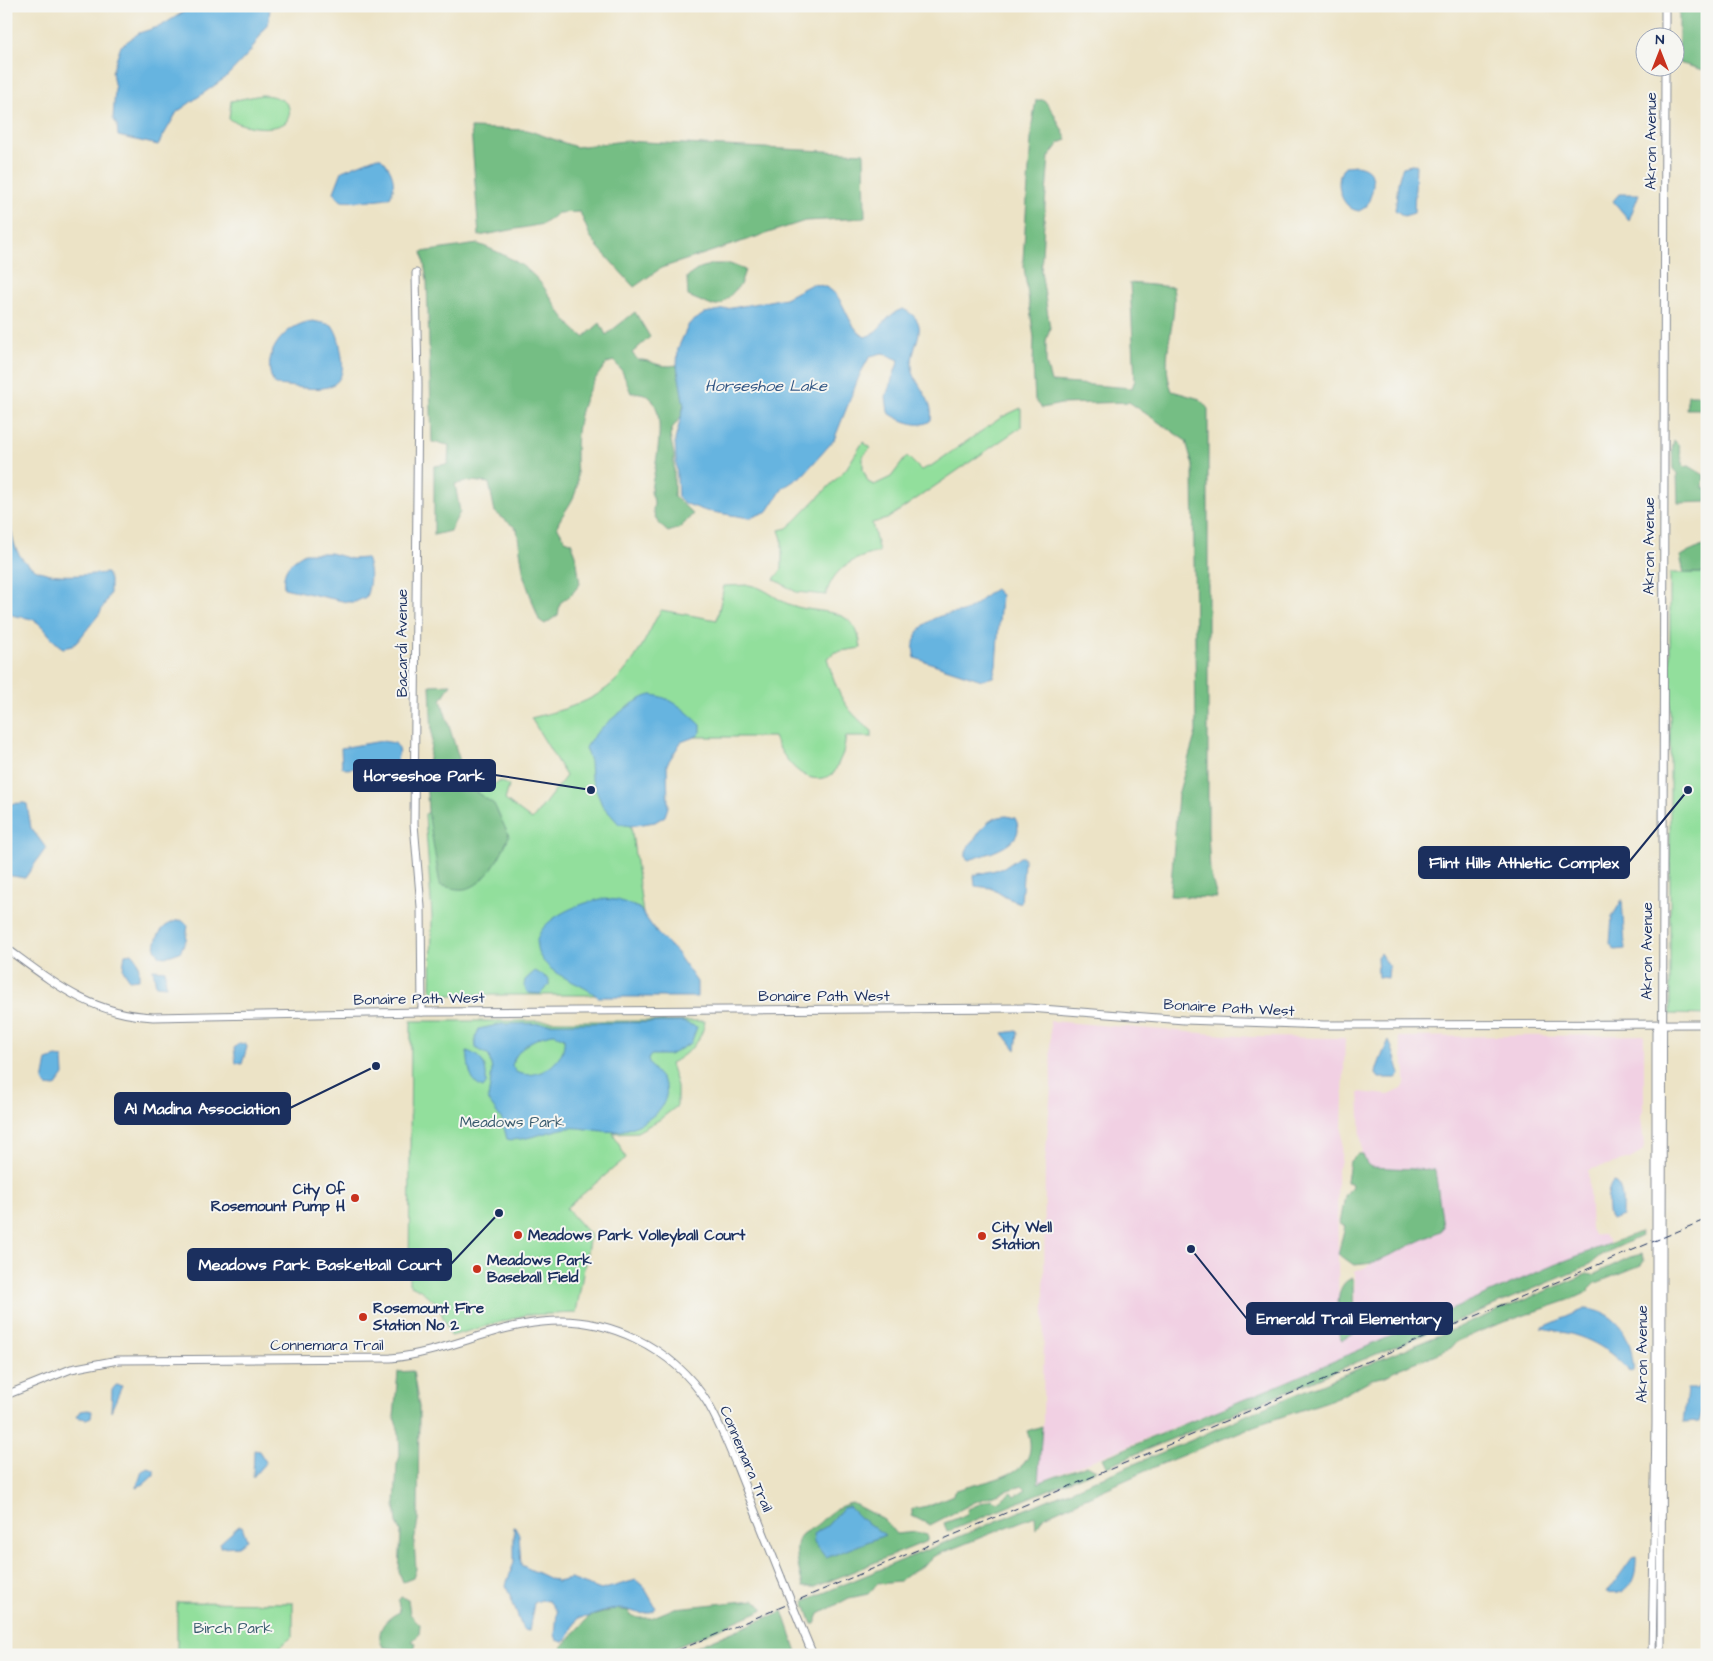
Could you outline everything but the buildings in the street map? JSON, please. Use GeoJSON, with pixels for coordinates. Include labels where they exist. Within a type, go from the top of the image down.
{"type":"FeatureCollection","features":[{"type":"Feature","properties":{"kind":"street"},"geometry":{"type":"LineString","coordinates":[[1665,6],[1665,28]]}},
{"type":"Feature","properties":{"kind":"street","name":"Akron Avenue"},"geometry":{"type":"LineString","coordinates":[[1660,1655],[1664,1032],[1661,1024],[1665,78]]}},
{"type":"Feature","properties":{"kind":"street","name":"Bacardi Avenue"},"geometry":{"type":"LineString","coordinates":[[416,273],[418,394],[414,824],[421,907],[422,1012]]}},
{"type":"Feature","properties":{"kind":"street","name":"Bonaire Path West"},"geometry":{"type":"LineString","coordinates":[[6,948],[74,996],[95,1006],[129,1015],[164,1017],[422,1012],[1029,1008],[1184,1020],[1309,1025],[1707,1024]]}},
{"type":"Feature","properties":{"kind":"street","name":"Akron Avenue"},"geometry":{"type":"LineString","coordinates":[[1652,1655],[1656,1424],[1656,1032],[1661,1024]]}},
{"type":"Feature","properties":{"kind":"street","name":"Connemara Trail"},"geometry":{"type":"LineString","coordinates":[[6,1395],[71,1369],[109,1361],[392,1358],[424,1354],[533,1323],[568,1321],[604,1327],[629,1336],[660,1353],[693,1384],[707,1402],[719,1424],[813,1655]]}},
{"type":"Feature","properties":{"kind":"shaded area"},"geometry":{"type":"Polygon","coordinates":[[[1050,1021],[1252,1037],[1345,1038],[1341,1161],[1337,1169],[1339,1335],[1342,1340],[1354,1334],[1355,1272],[1441,1231],[1362,1167],[1359,1092],[1389,1095],[1402,1089],[1405,1084],[1405,1072],[1398,1037],[1644,1035],[1644,1107],[1641,1116],[1644,1146],[1642,1152],[1630,1159],[1588,1170],[1591,1229],[1594,1235],[1604,1235],[1609,1240],[1609,1245],[1554,1265],[1286,1382],[1037,1483],[1043,1422],[1045,1164],[1051,1087],[1050,1021]]]}},
{"type":"Feature","properties":{"kind":"green space"},"geometry":{"type":"Polygon","coordinates":[[[1679,6],[1707,6],[1707,71],[1686,65],[1686,28],[1679,28],[1679,6]]]}},
{"type":"Feature","properties":{"kind":"green space"},"geometry":{"type":"Polygon","coordinates":[[[261,95],[279,99],[288,105],[289,115],[286,122],[266,128],[250,126],[229,119],[231,101],[261,95]]]}},
{"type":"Feature","properties":{"kind":"green space"},"geometry":{"type":"Polygon","coordinates":[[[1036,100],[1044,100],[1053,112],[1067,140],[1059,143],[1049,157],[1045,205],[1041,271],[1050,328],[1046,341],[1046,363],[1051,382],[1132,388],[1135,380],[1130,283],[1173,287],[1173,313],[1167,365],[1168,378],[1172,391],[1200,399],[1208,409],[1208,833],[1210,871],[1217,898],[1170,896],[1178,795],[1196,732],[1193,466],[1186,441],[1129,402],[1061,404],[1042,408],[1035,400],[1034,338],[1023,260],[1032,124],[1036,100]]]}},
{"type":"Feature","properties":{"kind":"green space"},"geometry":{"type":"Polygon","coordinates":[[[471,128],[527,130],[576,147],[624,141],[864,153],[865,218],[805,221],[661,268],[634,287],[590,236],[580,212],[558,213],[543,224],[479,236],[471,128]]]}},
{"type":"Feature","properties":{"kind":"green space"},"geometry":{"type":"Polygon","coordinates":[[[478,244],[496,251],[530,272],[543,286],[566,321],[584,337],[600,323],[606,335],[635,312],[650,337],[632,353],[638,360],[664,366],[677,365],[684,404],[681,417],[673,427],[670,436],[674,455],[674,496],[693,514],[680,528],[668,532],[655,517],[651,492],[657,459],[659,433],[659,420],[656,408],[651,399],[643,394],[631,393],[622,371],[614,361],[607,363],[598,374],[586,396],[579,419],[576,444],[576,491],[557,526],[565,540],[571,542],[576,555],[580,584],[571,595],[560,603],[558,615],[545,624],[539,620],[524,577],[517,529],[495,512],[489,483],[471,481],[455,484],[460,512],[450,531],[434,535],[434,466],[448,464],[449,445],[432,442],[427,280],[422,252],[478,244]]]}},
{"type":"Feature","properties":{"kind":"green space"},"geometry":{"type":"Polygon","coordinates":[[[713,264],[730,264],[745,270],[740,285],[722,304],[712,306],[688,296],[687,277],[700,268],[713,264]]]}},
{"type":"Feature","properties":{"kind":"green space"},"geometry":{"type":"Polygon","coordinates":[[[1688,395],[1707,395],[1707,409],[1686,409],[1688,395]]]}},
{"type":"Feature","properties":{"kind":"green space"},"geometry":{"type":"Polygon","coordinates":[[[1021,408],[1021,427],[887,519],[872,523],[879,552],[861,557],[845,566],[834,578],[826,595],[796,592],[774,579],[782,569],[782,539],[779,530],[787,528],[795,521],[846,469],[863,442],[871,448],[863,456],[863,469],[868,482],[874,485],[891,477],[907,456],[921,470],[931,466],[1002,417],[1021,408]]]}},
{"type":"Feature","properties":{"kind":"green space"},"geometry":{"type":"Polygon","coordinates":[[[1674,440],[1678,444],[1684,467],[1689,466],[1704,475],[1703,488],[1707,488],[1707,502],[1678,503],[1677,473],[1673,469],[1672,448],[1674,440]]]}},
{"type":"Feature","properties":{"kind":"green space"},"geometry":{"type":"Polygon","coordinates":[[[1707,544],[1707,573],[1684,573],[1680,556],[1707,544]]]}},
{"type":"Feature","properties":{"kind":"green space"},"geometry":{"type":"Polygon","coordinates":[[[1670,573],[1707,573],[1707,1015],[1670,1014],[1670,573]]]}},
{"type":"Feature","properties":{"kind":"green space"},"geometry":{"type":"Polygon","coordinates":[[[749,585],[760,588],[791,605],[835,614],[845,618],[852,624],[858,634],[861,648],[835,652],[827,658],[842,699],[854,715],[872,731],[872,737],[846,737],[843,753],[834,773],[824,778],[814,778],[806,776],[790,763],[783,755],[774,737],[619,737],[654,995],[431,995],[432,916],[425,814],[501,781],[509,786],[505,800],[532,820],[566,776],[531,718],[565,709],[606,689],[629,666],[661,610],[717,620],[724,586],[749,585]]]}},
{"type":"Feature","properties":{"kind":"green space"},"geometry":{"type":"Polygon","coordinates":[[[451,684],[441,700],[466,781],[476,792],[494,804],[509,836],[492,869],[472,887],[464,889],[440,885],[428,812],[426,777],[432,739],[430,685],[451,684]]]}},
{"type":"Feature","properties":{"kind":"green space","name":"Meadows Park"},"geometry":{"type":"Polygon","coordinates":[[[411,1021],[705,1021],[701,1035],[693,1047],[670,1064],[677,1086],[677,1106],[659,1120],[637,1132],[613,1133],[626,1158],[566,1208],[590,1235],[576,1313],[526,1315],[451,1336],[437,1303],[409,1284],[411,1021]]]}},
{"type":"Feature","properties":{"kind":"green space"},"geometry":{"type":"Polygon","coordinates":[[[1357,1154],[1363,1154],[1367,1164],[1371,1167],[1435,1170],[1443,1226],[1441,1231],[1373,1263],[1354,1265],[1338,1254],[1345,1226],[1340,1224],[1345,1196],[1352,1186],[1351,1183],[1347,1182],[1350,1161],[1357,1154]]]}},
{"type":"Feature","properties":{"kind":"green space"},"geometry":{"type":"Polygon","coordinates":[[[1640,1232],[1641,1236],[1601,1255],[1586,1267],[1107,1466],[1103,1458],[1286,1382],[1554,1265],[1640,1232]]]}},
{"type":"Feature","properties":{"kind":"green space"},"geometry":{"type":"Polygon","coordinates":[[[1642,1254],[1644,1261],[1641,1265],[1596,1283],[1587,1292],[1572,1299],[1490,1327],[1456,1342],[1451,1348],[1393,1371],[1388,1376],[1372,1379],[1337,1398],[1254,1426],[1159,1465],[1043,1517],[1036,1529],[1035,1516],[934,1556],[926,1564],[899,1582],[877,1584],[868,1594],[849,1598],[819,1614],[815,1624],[812,1624],[804,1601],[1192,1440],[1251,1413],[1587,1274],[1593,1275],[1630,1257],[1642,1254]]]}},
{"type":"Feature","properties":{"kind":"green space"},"geometry":{"type":"Polygon","coordinates":[[[1353,1278],[1354,1334],[1342,1340],[1339,1335],[1339,1294],[1346,1281],[1353,1278]]]}},
{"type":"Feature","properties":{"kind":"green space"},"geometry":{"type":"Polygon","coordinates":[[[413,1371],[419,1407],[418,1521],[414,1542],[416,1569],[413,1578],[403,1582],[399,1572],[401,1532],[397,1523],[395,1505],[397,1464],[400,1456],[399,1432],[394,1417],[398,1372],[413,1371]]]}},
{"type":"Feature","properties":{"kind":"green space"},"geometry":{"type":"Polygon","coordinates":[[[1042,1426],[1038,1483],[1087,1465],[1096,1470],[947,1532],[944,1523],[967,1515],[968,1509],[991,1499],[997,1502],[1012,1492],[1015,1496],[1026,1489],[1022,1485],[975,1502],[930,1525],[912,1516],[912,1509],[927,1506],[953,1495],[954,1491],[994,1480],[1019,1468],[1027,1459],[1030,1447],[1027,1431],[1042,1426]]]}},
{"type":"Feature","properties":{"kind":"green space"},"geometry":{"type":"Polygon","coordinates":[[[852,1503],[884,1520],[896,1534],[916,1532],[927,1535],[927,1541],[815,1587],[803,1587],[797,1559],[799,1539],[802,1534],[817,1525],[834,1510],[852,1503]]]}},
{"type":"Feature","properties":{"kind":"green space"},"geometry":{"type":"Polygon","coordinates":[[[401,1597],[408,1599],[410,1614],[420,1624],[419,1635],[412,1641],[416,1643],[412,1655],[400,1655],[398,1649],[383,1647],[380,1636],[386,1621],[400,1612],[398,1601],[401,1597]]]}},
{"type":"Feature","properties":{"kind":"green space"},"geometry":{"type":"Polygon","coordinates":[[[755,1600],[764,1609],[658,1655],[555,1655],[589,1617],[616,1609],[629,1611],[629,1614],[638,1618],[651,1618],[675,1608],[755,1600]]]}},
{"type":"Feature","properties":{"kind":"green space","name":"Birch Park"},"geometry":{"type":"Polygon","coordinates":[[[177,1602],[293,1603],[293,1636],[270,1655],[174,1655],[177,1649],[177,1602]]]}},
{"type":"Feature","properties":{"kind":"green space"},"geometry":{"type":"Polygon","coordinates":[[[783,1611],[798,1655],[676,1655],[783,1611]]]}},
{"type":"Feature","properties":{"kind":"water"},"geometry":{"type":"Polygon","coordinates":[[[193,6],[270,6],[269,21],[250,52],[225,78],[177,112],[158,145],[118,136],[117,124],[113,119],[115,89],[112,72],[121,46],[139,33],[161,26],[193,6]]]}},
{"type":"Feature","properties":{"kind":"water"},"geometry":{"type":"Polygon","coordinates":[[[377,157],[385,162],[392,176],[393,186],[390,197],[358,201],[340,200],[334,192],[342,171],[377,157]]]}},
{"type":"Feature","properties":{"kind":"water"},"geometry":{"type":"Polygon","coordinates":[[[1416,164],[1414,213],[1404,216],[1395,210],[1399,177],[1403,167],[1416,164]]]}},
{"type":"Feature","properties":{"kind":"water"},"geometry":{"type":"Polygon","coordinates":[[[1356,165],[1364,167],[1369,171],[1373,181],[1373,187],[1366,207],[1359,211],[1347,205],[1340,193],[1339,185],[1339,178],[1345,166],[1356,165]]]}},
{"type":"Feature","properties":{"kind":"water"},"geometry":{"type":"Polygon","coordinates":[[[1619,194],[1639,194],[1629,220],[1613,201],[1619,194]]]}},
{"type":"Feature","properties":{"kind":"water","name":"Horseshoe Lake"},"geometry":{"type":"Polygon","coordinates":[[[812,284],[824,286],[832,291],[857,330],[865,337],[875,332],[897,311],[903,309],[912,315],[919,327],[913,357],[913,373],[930,405],[931,420],[921,424],[909,423],[888,412],[886,396],[899,360],[883,353],[870,356],[860,374],[834,440],[803,475],[783,488],[768,511],[750,518],[706,511],[684,503],[678,497],[675,440],[684,406],[677,366],[678,348],[689,324],[705,313],[785,298],[812,284]]]}},
{"type":"Feature","properties":{"kind":"water"},"geometry":{"type":"Polygon","coordinates":[[[313,321],[332,325],[339,340],[342,371],[338,381],[331,386],[321,388],[275,385],[271,375],[270,364],[276,344],[292,328],[313,321]]]}},
{"type":"Feature","properties":{"kind":"water"},"geometry":{"type":"Polygon","coordinates":[[[6,508],[15,546],[22,558],[31,567],[42,572],[54,574],[81,575],[107,573],[110,580],[110,593],[100,613],[72,646],[63,648],[37,622],[6,612],[6,508]]]}},
{"type":"Feature","properties":{"kind":"water"},"geometry":{"type":"Polygon","coordinates":[[[305,553],[330,553],[351,559],[366,558],[370,577],[366,597],[355,602],[347,602],[284,588],[284,576],[288,567],[305,553]]]}},
{"type":"Feature","properties":{"kind":"water"},"geometry":{"type":"Polygon","coordinates":[[[995,589],[1001,595],[996,665],[993,677],[982,680],[915,658],[914,643],[919,630],[924,625],[936,617],[967,610],[995,589]]]}},
{"type":"Feature","properties":{"kind":"water"},"geometry":{"type":"Polygon","coordinates":[[[651,695],[659,696],[678,706],[701,725],[701,732],[697,736],[681,742],[667,764],[668,807],[665,816],[655,822],[631,826],[619,824],[602,805],[591,777],[590,761],[585,748],[604,725],[634,702],[651,695]]]}},
{"type":"Feature","properties":{"kind":"water"},"geometry":{"type":"Polygon","coordinates":[[[382,741],[395,743],[399,749],[397,761],[392,765],[346,769],[342,767],[341,748],[382,741]]]}},
{"type":"Feature","properties":{"kind":"water"},"geometry":{"type":"Polygon","coordinates":[[[6,804],[27,804],[31,828],[46,848],[25,878],[6,875],[6,804]]]}},
{"type":"Feature","properties":{"kind":"water"},"geometry":{"type":"Polygon","coordinates":[[[1007,816],[1015,818],[1018,827],[1017,835],[1012,842],[985,855],[969,860],[966,858],[968,848],[987,823],[995,818],[1007,816]]]}},
{"type":"Feature","properties":{"kind":"water"},"geometry":{"type":"Polygon","coordinates":[[[1020,857],[1024,857],[1021,903],[1007,898],[991,888],[975,886],[974,875],[1004,868],[1020,857]]]}},
{"type":"Feature","properties":{"kind":"water"},"geometry":{"type":"Polygon","coordinates":[[[602,899],[618,900],[639,908],[657,933],[676,952],[697,982],[697,997],[598,997],[556,973],[544,962],[537,949],[538,938],[543,928],[565,911],[602,899]]]}},
{"type":"Feature","properties":{"kind":"water"},"geometry":{"type":"Polygon","coordinates":[[[1622,900],[1625,949],[1615,950],[1610,944],[1612,917],[1622,900]]]}},
{"type":"Feature","properties":{"kind":"water"},"geometry":{"type":"Polygon","coordinates":[[[181,920],[188,925],[186,940],[180,952],[165,957],[160,956],[155,949],[159,933],[170,923],[181,920]]]}},
{"type":"Feature","properties":{"kind":"water"},"geometry":{"type":"Polygon","coordinates":[[[132,953],[138,962],[139,979],[129,980],[123,969],[125,954],[132,953]]]}},
{"type":"Feature","properties":{"kind":"water"},"geometry":{"type":"Polygon","coordinates":[[[1380,953],[1389,967],[1388,978],[1378,977],[1377,957],[1380,953]]]}},
{"type":"Feature","properties":{"kind":"water"},"geometry":{"type":"Polygon","coordinates":[[[153,969],[165,970],[166,986],[156,985],[153,969]]]}},
{"type":"Feature","properties":{"kind":"water"},"geometry":{"type":"Polygon","coordinates":[[[535,971],[549,979],[549,985],[540,994],[528,993],[524,986],[525,980],[535,971]]]}},
{"type":"Feature","properties":{"kind":"water"},"geometry":{"type":"Polygon","coordinates":[[[683,1022],[697,1027],[691,1043],[670,1055],[651,1055],[648,1059],[664,1083],[666,1094],[662,1107],[643,1122],[621,1131],[567,1128],[512,1140],[507,1139],[502,1120],[488,1100],[492,1070],[489,1056],[476,1048],[475,1038],[479,1029],[502,1024],[683,1022]],[[555,1034],[548,1035],[529,1043],[518,1053],[512,1066],[516,1072],[524,1074],[533,1074],[549,1068],[561,1055],[564,1047],[564,1038],[555,1034]]]}},
{"type":"Feature","properties":{"kind":"water"},"geometry":{"type":"Polygon","coordinates":[[[1018,1032],[1016,1050],[1003,1033],[1018,1032]]]}},
{"type":"Feature","properties":{"kind":"water"},"geometry":{"type":"Polygon","coordinates":[[[1389,1040],[1400,1075],[1396,1078],[1379,1078],[1376,1074],[1377,1070],[1389,1040]]]}},
{"type":"Feature","properties":{"kind":"water"},"geometry":{"type":"Polygon","coordinates":[[[239,1043],[246,1044],[247,1047],[242,1064],[236,1063],[234,1048],[239,1043]]]}},
{"type":"Feature","properties":{"kind":"water"},"geometry":{"type":"Polygon","coordinates":[[[467,1051],[477,1056],[483,1063],[486,1084],[483,1088],[474,1082],[469,1067],[467,1051]]]}},
{"type":"Feature","properties":{"kind":"water"},"geometry":{"type":"Polygon","coordinates":[[[56,1057],[63,1058],[64,1075],[55,1087],[47,1086],[43,1082],[47,1060],[56,1057]]]}},
{"type":"Feature","properties":{"kind":"water"},"geometry":{"type":"Polygon","coordinates":[[[1613,1182],[1619,1186],[1622,1216],[1611,1220],[1607,1201],[1609,1189],[1613,1182]]]}},
{"type":"Feature","properties":{"kind":"water"},"geometry":{"type":"Polygon","coordinates":[[[1585,1309],[1594,1310],[1609,1316],[1621,1327],[1629,1342],[1633,1371],[1630,1372],[1610,1353],[1590,1341],[1568,1333],[1541,1328],[1585,1309]]]}},
{"type":"Feature","properties":{"kind":"water"},"geometry":{"type":"Polygon","coordinates":[[[1704,1382],[1707,1382],[1707,1394],[1699,1422],[1683,1423],[1687,1389],[1696,1389],[1704,1382]]]}},
{"type":"Feature","properties":{"kind":"water"},"geometry":{"type":"Polygon","coordinates":[[[116,1385],[122,1386],[111,1411],[112,1390],[116,1385]]]}},
{"type":"Feature","properties":{"kind":"water"},"geometry":{"type":"Polygon","coordinates":[[[80,1411],[92,1411],[91,1417],[86,1419],[76,1417],[80,1411]]]}},
{"type":"Feature","properties":{"kind":"water"},"geometry":{"type":"Polygon","coordinates":[[[254,1450],[259,1451],[266,1462],[253,1477],[254,1450]]]}},
{"type":"Feature","properties":{"kind":"water"},"geometry":{"type":"Polygon","coordinates":[[[148,1468],[154,1470],[154,1475],[144,1484],[137,1487],[142,1471],[148,1468]]]}},
{"type":"Feature","properties":{"kind":"water"},"geometry":{"type":"Polygon","coordinates":[[[849,1507],[860,1518],[885,1535],[826,1558],[814,1542],[813,1534],[827,1526],[843,1508],[849,1507]]]}},
{"type":"Feature","properties":{"kind":"water"},"geometry":{"type":"Polygon","coordinates":[[[239,1526],[242,1526],[247,1540],[238,1546],[220,1547],[220,1543],[239,1526]]]}},
{"type":"Feature","properties":{"kind":"water"},"geometry":{"type":"Polygon","coordinates":[[[514,1526],[519,1535],[521,1565],[557,1582],[571,1579],[601,1590],[636,1580],[644,1587],[656,1608],[643,1614],[625,1609],[615,1609],[578,1618],[568,1637],[563,1642],[557,1640],[555,1635],[557,1612],[549,1601],[541,1600],[534,1603],[529,1631],[523,1630],[506,1585],[514,1562],[514,1526]]]}},
{"type":"Feature","properties":{"kind":"water"},"geometry":{"type":"Polygon","coordinates":[[[1636,1557],[1635,1572],[1627,1589],[1621,1592],[1607,1593],[1632,1558],[1636,1557]]]}},
{"type":"Feature","properties":{"kind":"railway"},"geometry":{"type":"LineString","coordinates":[[667,1655],[1707,1219]]}},
{"type":"Feature","properties":{"kind":"place","name":"Horseshoe Park"},"geometry":{"type":"Point","coordinates":[591,790]}},
{"type":"Feature","properties":{"kind":"place","name":"Flint Hills Athletic Complex"},"geometry":{"type":"Point","coordinates":[1688,790]}},
{"type":"Feature","properties":{"kind":"place","name":"Al Madina Association"},"geometry":{"type":"Point","coordinates":[376,1066]}},
{"type":"Feature","properties":{"kind":"place","name":"City Of Rosemount Pump H"},"geometry":{"type":"Point","coordinates":[355,1198]}},
{"type":"Feature","properties":{"kind":"place","name":"Meadows Park Basketball Court"},"geometry":{"type":"Point","coordinates":[499,1213]}},
{"type":"Feature","properties":{"kind":"place","name":"Meadows Park Volleyball Court"},"geometry":{"type":"Point","coordinates":[518,1235]}},
{"type":"Feature","properties":{"kind":"place","name":"City Well Station"},"geometry":{"type":"Point","coordinates":[982,1236]}},
{"type":"Feature","properties":{"kind":"place","name":"Emerald Trail Elementary"},"geometry":{"type":"Point","coordinates":[1191,1249]}},
{"type":"Feature","properties":{"kind":"place","name":"Meadows Park Baseball Field"},"geometry":{"type":"Point","coordinates":[477,1269]}},
{"type":"Feature","properties":{"kind":"place","name":"Rosemount Fire Station No 2"},"geometry":{"type":"Point","coordinates":[363,1317]}}]}
